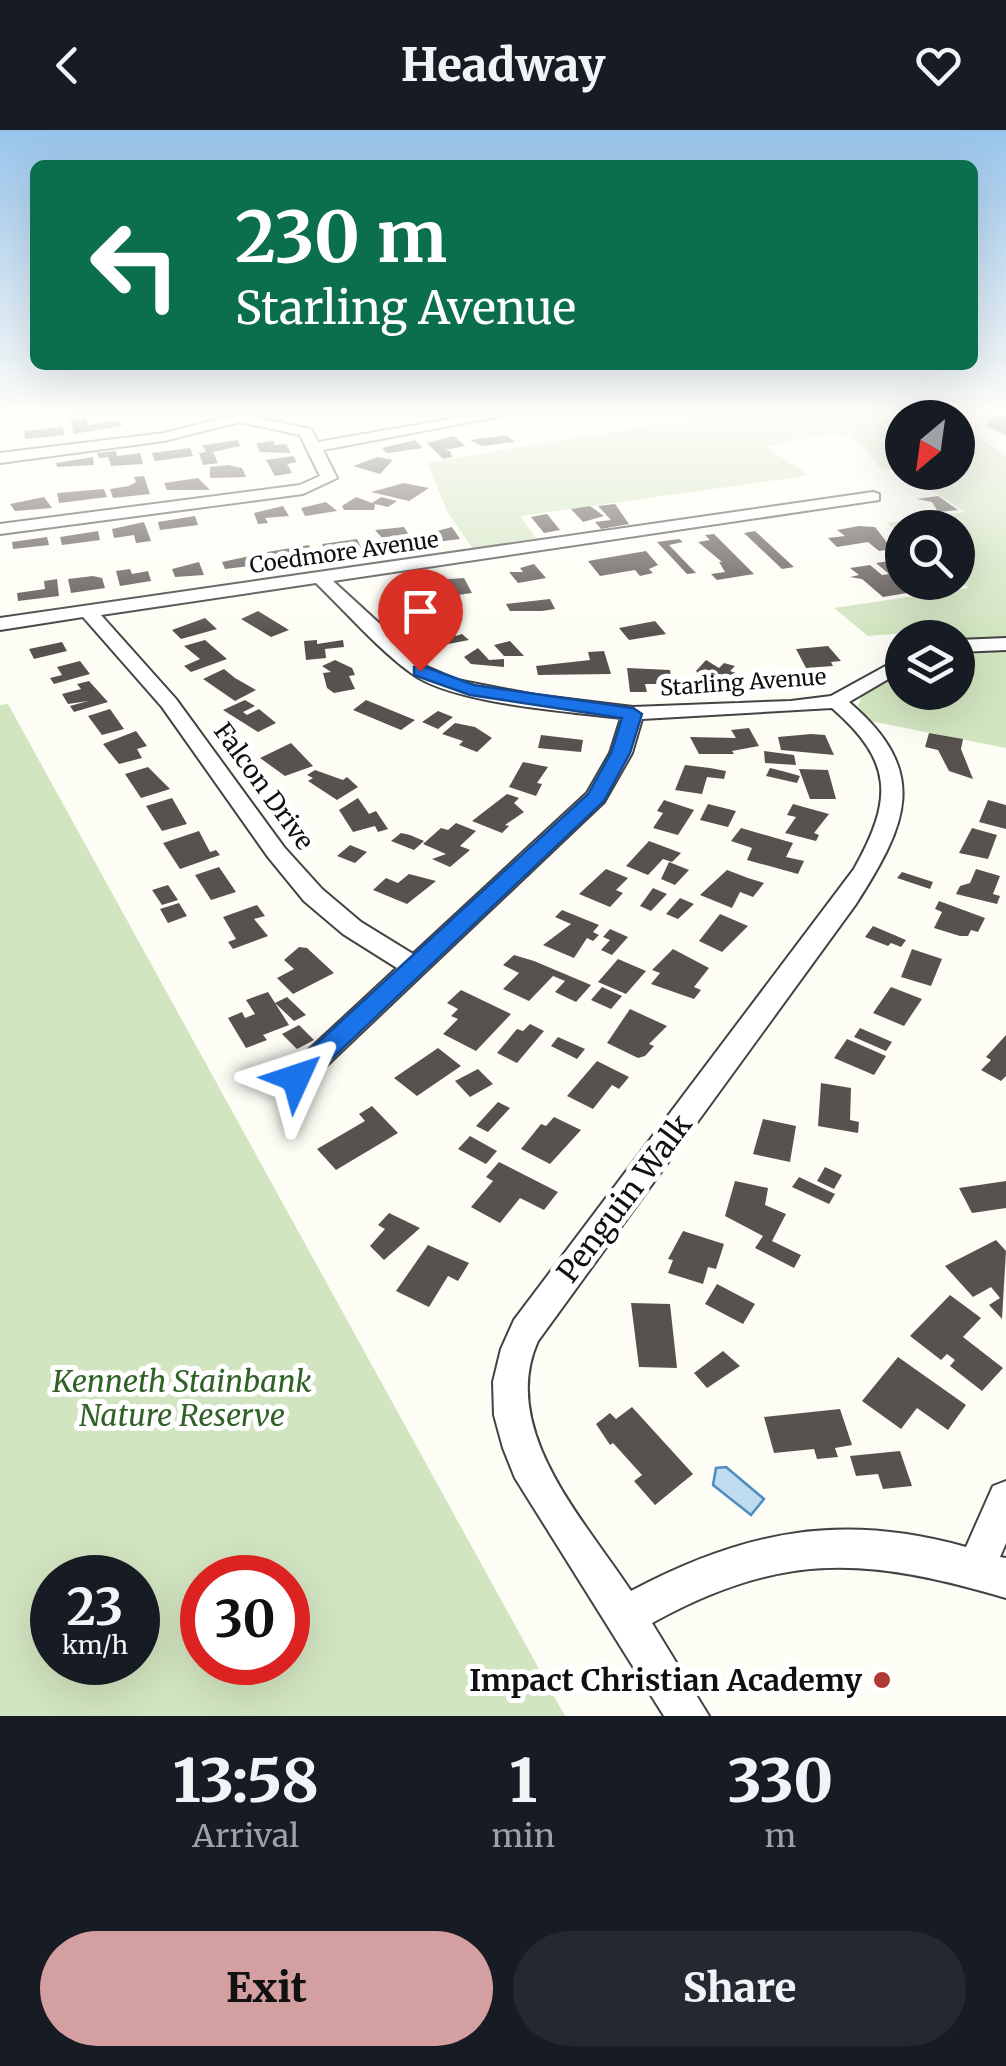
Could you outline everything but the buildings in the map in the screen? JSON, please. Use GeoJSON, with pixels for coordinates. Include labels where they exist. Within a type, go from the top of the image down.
{"type":"FeatureCollection","features":[{"type":"Feature","properties":{"kind":"street"},"geometry":{"type":"LineString","coordinates":[[0,529],[318,485]]}},
{"type":"Feature","properties":{"kind":"street","name":"Coedmore Avenue"},"geometry":{"type":"LineString","coordinates":[[0,624],[873,497]]}},
{"type":"Feature","properties":{"kind":"street","name":"Starling Avenue"},"geometry":{"type":"LineString","coordinates":[[320,578],[420,671],[438,680],[534,702],[633,714],[836,702],[885,674]]}},
{"type":"Feature","properties":{"kind":"street","name":"Falcon Drive"},"geometry":{"type":"LineString","coordinates":[[88,612],[169,703],[276,852],[313,895],[352,928],[416,968]]}},
{"type":"Feature","properties":{"kind":"street"},"geometry":{"type":"LineString","coordinates":[[975,645],[1006,644]]}},
{"type":"Feature","properties":{"kind":"street","name":"Penguin Walk"},"geometry":{"type":"LineString","coordinates":[[688,1716],[528,1466],[512,1428],[506,1396],[514,1352],[526,1331],[847,898],[882,841],[892,804],[890,758],[874,732],[836,702]]}},
{"type":"Feature","properties":{"kind":"street"},"geometry":{"type":"LineString","coordinates":[[296,1078],[596,797],[620,753],[633,714]]}},
{"type":"Feature","properties":{"kind":"street"},"geometry":{"type":"LineString","coordinates":[[626,1615],[675,1586],[737,1559],[802,1546],[870,1547],[991,1573],[1006,1499]]}},
{"type":"Feature","properties":{"kind":"green space"},"geometry":{"type":"Polygon","coordinates":[[[436,485],[740,485],[520,516],[540,544],[475,552],[448,513],[436,485]]]}},
{"type":"Feature","properties":{"kind":"green space"},"geometry":{"type":"Polygon","coordinates":[[[1006,485],[1006,639],[975,642],[975,620],[885,620],[885,635],[868,636],[834,608],[888,600],[975,600],[975,510],[962,510],[932,490],[1006,485]]]}},
{"type":"Feature","properties":{"kind":"green space"},"geometry":{"type":"Polygon","coordinates":[[[1006,646],[1006,748],[870,721],[858,706],[863,693],[885,680],[885,710],[975,710],[975,648],[1006,646]]]}},
{"type":"Feature","properties":{"kind":"green space","name":"Kenneth Stainbank Nature Reserve"},"geometry":{"type":"Polygon","coordinates":[[[8,704],[565,1716],[0,1716],[0,705],[8,704]]]}},
{"type":"Feature","properties":{"kind":"water"},"geometry":{"type":"Polygon","coordinates":[[[726,1467],[764,1499],[751,1515],[713,1485],[716,1468],[726,1467]]]}},
{"type":"Feature","properties":{"kind":"place","name":"Impact Christian Academy"},"geometry":{"type":"Point","coordinates":[882,1680]}},
{"type":"Feature","properties":{"kind":"route"},"geometry":{"type":"LineString","coordinates":[[296,1078],[596,797],[620,753],[633,714],[470,690],[420,671]]}}]}
